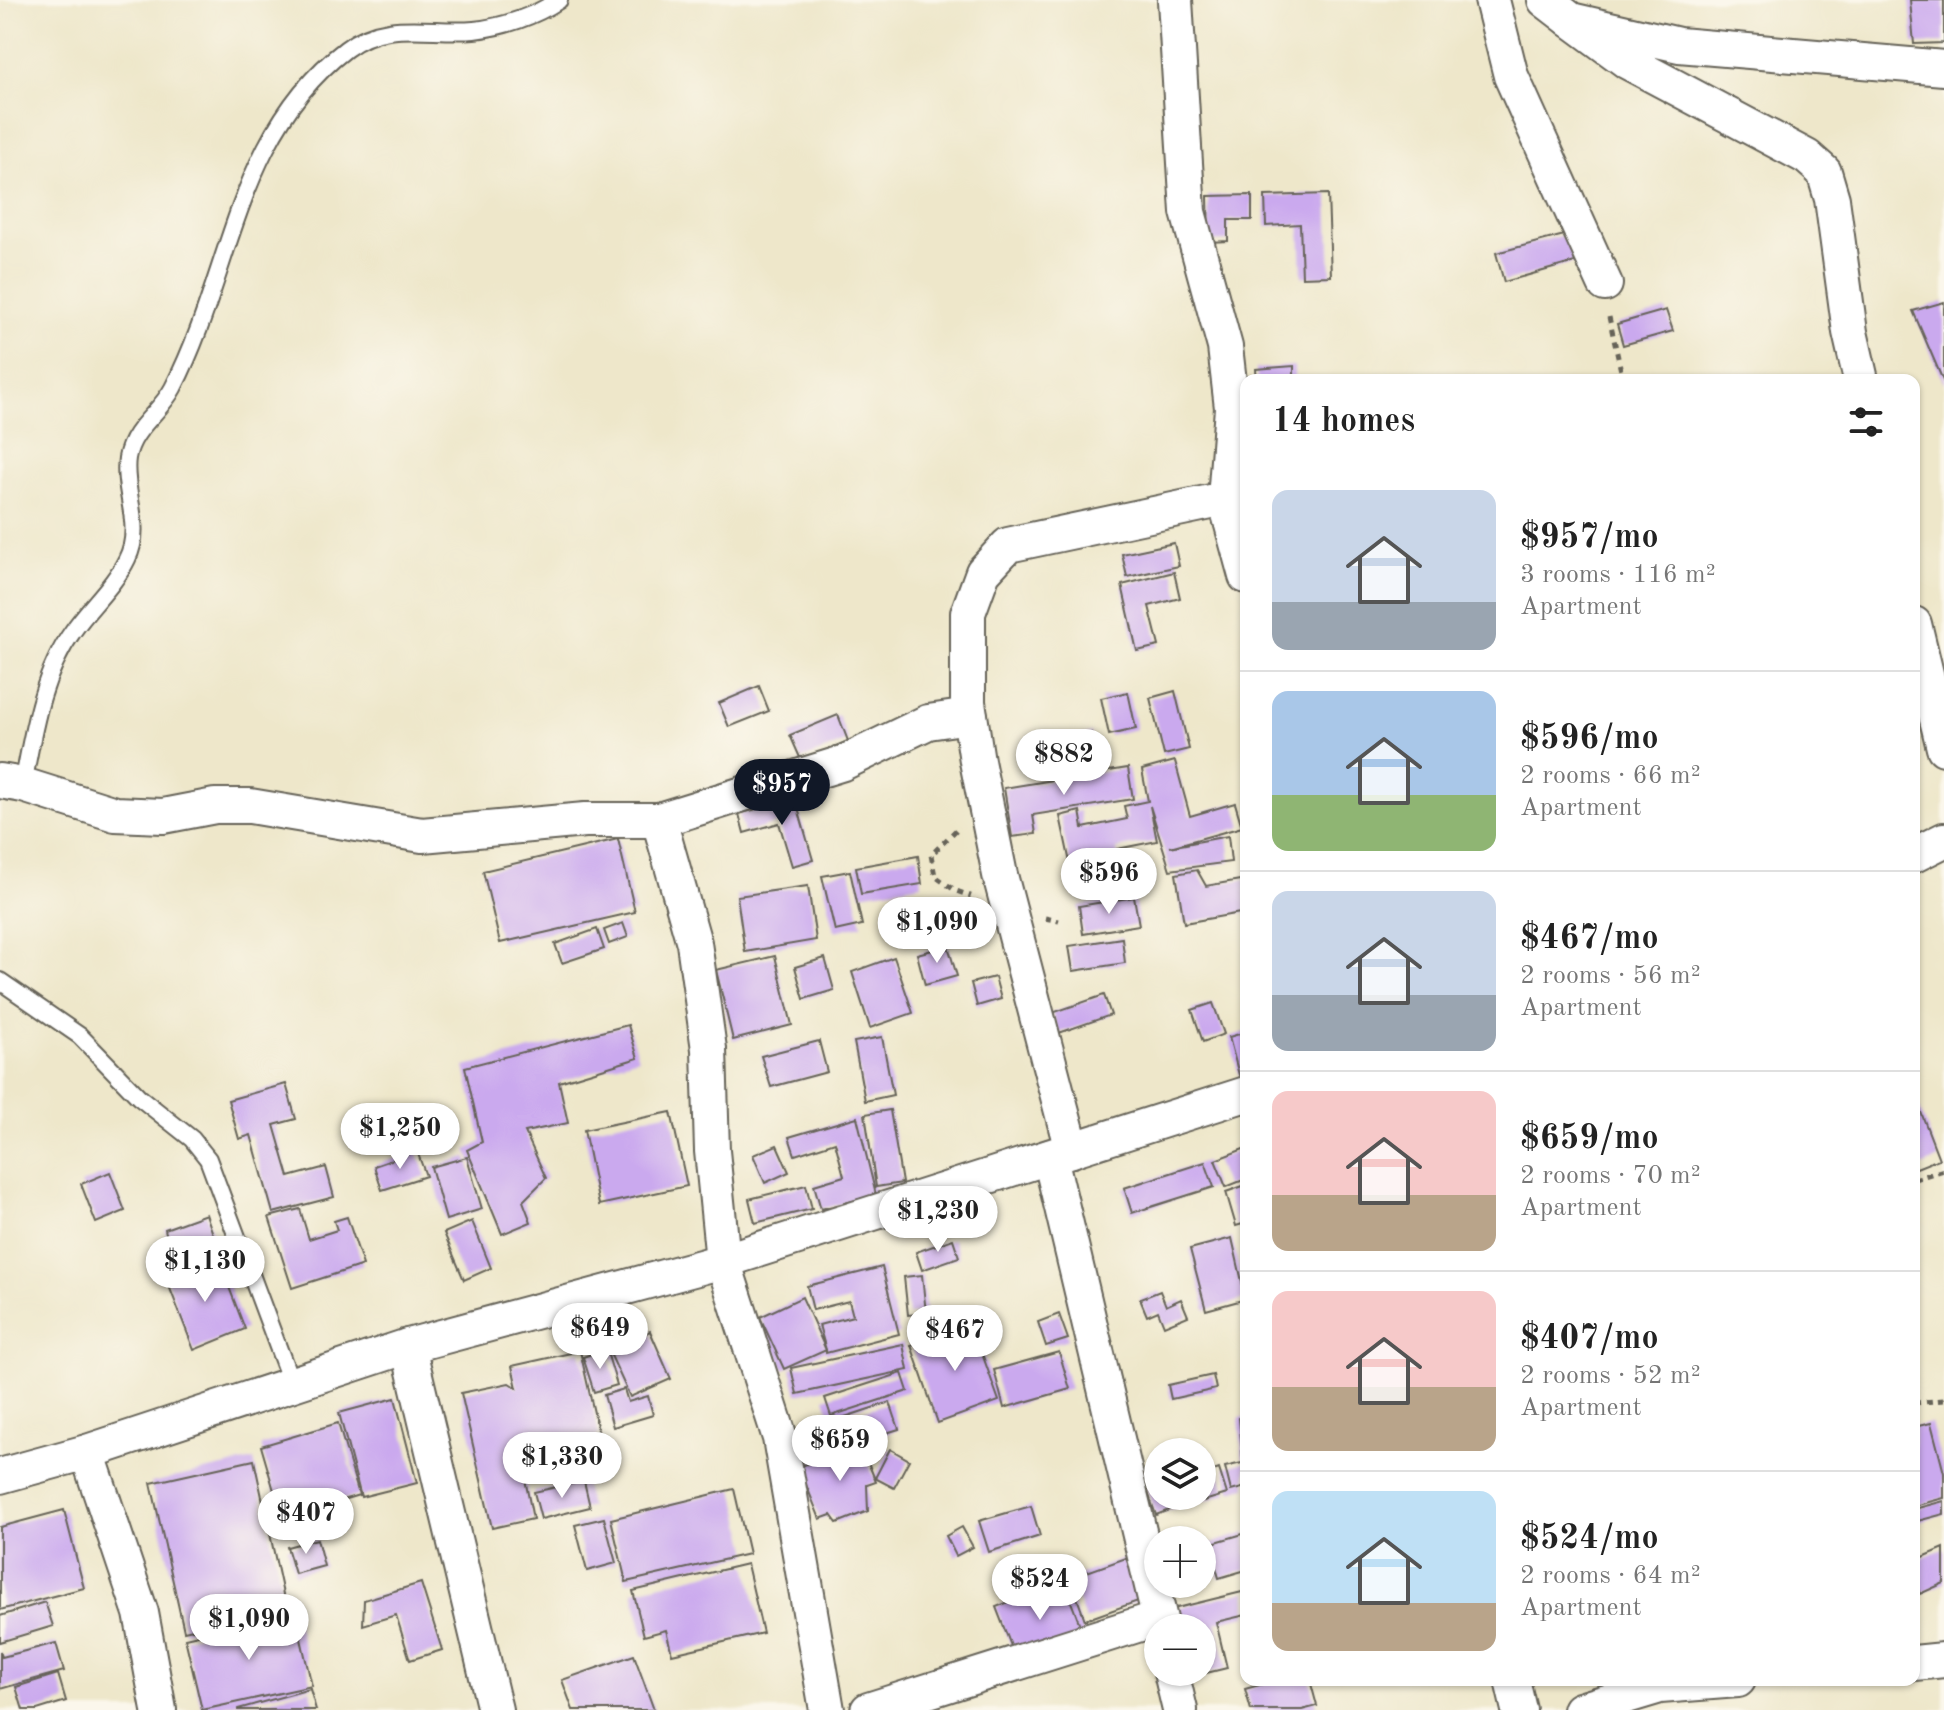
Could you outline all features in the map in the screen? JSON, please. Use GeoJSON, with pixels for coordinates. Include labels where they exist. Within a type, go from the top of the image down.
{"type":"FeatureCollection","features":[{"type":"Feature","properties":{"kind":"street"},"geometry":{"type":"LineString","coordinates":[[1175,0],[1188,212],[1225,347],[1232,408],[1225,499],[1240,554]]}},
{"type":"Feature","properties":{"kind":"street"},"geometry":{"type":"LineString","coordinates":[[1492,0],[1511,76],[1605,284]]}},
{"type":"Feature","properties":{"kind":"street"},"geometry":{"type":"LineString","coordinates":[[1558,10],[1679,45],[1944,68]]}},
{"type":"Feature","properties":{"kind":"street"},"geometry":{"type":"LineString","coordinates":[[1558,10],[1628,62],[1807,157],[1824,172],[1832,199],[1850,332],[1860,374]]}},
{"type":"Feature","properties":{"kind":"street"},"geometry":{"type":"LineString","coordinates":[[1158,1614],[1000,875],[970,716],[968,613],[983,572],[1008,545],[1225,499]]}},
{"type":"Feature","properties":{"kind":"street"},"geometry":{"type":"LineString","coordinates":[[1920,649],[1944,748]]}},
{"type":"Feature","properties":{"kind":"street"},"geometry":{"type":"LineString","coordinates":[[12,783],[115,814],[163,816],[215,806],[250,806],[422,835],[585,820],[659,820],[843,763],[928,722],[970,716]]}},
{"type":"Feature","properties":{"kind":"street"},"geometry":{"type":"LineString","coordinates":[[659,820],[694,943],[709,1049],[712,1151],[723,1261],[780,1438],[827,1710]]}},
{"type":"Feature","properties":{"kind":"street"},"geometry":{"type":"LineString","coordinates":[[1920,852],[1944,840]]}},
{"type":"Feature","properties":{"kind":"street"},"geometry":{"type":"LineString","coordinates":[[0,1476],[87,1452],[291,1382],[408,1346],[723,1261],[1240,1096]]}},
{"type":"Feature","properties":{"kind":"street"},"geometry":{"type":"LineString","coordinates":[[408,1346],[495,1710]]}},
{"type":"Feature","properties":{"kind":"street"},"geometry":{"type":"LineString","coordinates":[[87,1452],[141,1613],[159,1710]]}},
{"type":"Feature","properties":{"kind":"street"},"geometry":{"type":"LineString","coordinates":[[868,1710],[1144,1628]]}},
{"type":"Feature","properties":{"kind":"street"},"geometry":{"type":"LineString","coordinates":[[1920,1662],[1944,1660]]}},
{"type":"Feature","properties":{"kind":"street"},"geometry":{"type":"LineString","coordinates":[[1174,1686],[1180,1710]]}},
{"type":"Feature","properties":{"kind":"street"},"geometry":{"type":"LineString","coordinates":[[1513,1686],[1519,1710]]}},
{"type":"Feature","properties":{"kind":"street"},"geometry":{"type":"LineString","coordinates":[[1580,1710],[1660,1686]]}},
{"type":"Feature","properties":{"kind":"lane"},"geometry":{"type":"LineString","coordinates":[[12,783],[47,678],[72,632],[128,558],[134,538],[126,460],[130,447],[138,430],[172,392],[200,329],[241,200],[271,134],[308,87],[347,48],[382,32],[422,27],[473,30],[520,20],[559,0]]}},
{"type":"Feature","properties":{"kind":"lane"},"geometry":{"type":"LineString","coordinates":[[0,981],[80,1036],[139,1097],[192,1139],[208,1159],[291,1382]]}},
{"type":"Feature","properties":{"kind":"path"},"geometry":{"type":"LineString","coordinates":[[1605,284],[1622,374]]}},
{"type":"Feature","properties":{"kind":"path"},"geometry":{"type":"LineString","coordinates":[[1920,1177],[1944,1170]]}},
{"type":"Feature","properties":{"kind":"path"},"geometry":{"type":"LineString","coordinates":[[1920,1402],[1944,1400]]}},
{"type":"Feature","properties":{"kind":"building"},"geometry":{"type":"Polygon","coordinates":[[[1910,0],[1944,0],[1944,43],[1914,44],[1910,0]]]}},
{"type":"Feature","properties":{"kind":"building"},"geometry":{"type":"Polygon","coordinates":[[[1328,194],[1331,276],[1302,277],[1300,224],[1266,226],[1265,196],[1328,194]]]}},
{"type":"Feature","properties":{"kind":"building"},"geometry":{"type":"Polygon","coordinates":[[[1252,195],[1252,220],[1228,220],[1228,241],[1209,242],[1208,196],[1252,195]]]}},
{"type":"Feature","properties":{"kind":"building"},"geometry":{"type":"Polygon","coordinates":[[[1568,234],[1575,262],[1504,282],[1496,253],[1568,234]]]}},
{"type":"Feature","properties":{"kind":"building"},"geometry":{"type":"Polygon","coordinates":[[[1944,302],[1944,383],[1913,311],[1944,302]]]}},
{"type":"Feature","properties":{"kind":"building"},"geometry":{"type":"Polygon","coordinates":[[[1666,310],[1673,331],[1623,345],[1617,324],[1666,310]]]}},
{"type":"Feature","properties":{"kind":"building"},"geometry":{"type":"Polygon","coordinates":[[[1294,366],[1294,374],[1256,374],[1256,369],[1294,366]]]}},
{"type":"Feature","properties":{"kind":"building"},"geometry":{"type":"Polygon","coordinates":[[[1174,543],[1179,566],[1127,577],[1122,554],[1174,543]]]}},
{"type":"Feature","properties":{"kind":"building"},"geometry":{"type":"Polygon","coordinates":[[[1174,572],[1180,598],[1149,606],[1159,646],[1137,651],[1122,585],[1174,572]]]}},
{"type":"Feature","properties":{"kind":"building"},"geometry":{"type":"Polygon","coordinates":[[[759,686],[769,711],[729,727],[719,703],[759,686]]]}},
{"type":"Feature","properties":{"kind":"building"},"geometry":{"type":"Polygon","coordinates":[[[1175,691],[1189,749],[1164,755],[1150,698],[1175,691]]]}},
{"type":"Feature","properties":{"kind":"building"},"geometry":{"type":"Polygon","coordinates":[[[1128,692],[1136,729],[1109,735],[1101,698],[1128,692]]]}},
{"type":"Feature","properties":{"kind":"building"},"geometry":{"type":"Polygon","coordinates":[[[838,715],[848,741],[801,760],[790,735],[838,715]]]}},
{"type":"Feature","properties":{"kind":"building"},"geometry":{"type":"Polygon","coordinates":[[[1091,733],[1098,763],[1063,772],[1056,742],[1091,733]]]}},
{"type":"Feature","properties":{"kind":"building"},"geometry":{"type":"Polygon","coordinates":[[[1175,761],[1190,816],[1235,803],[1240,828],[1170,847],[1228,836],[1231,862],[1170,870],[1150,806],[1157,841],[1117,849],[1121,879],[1075,886],[1060,816],[1080,811],[1083,828],[1127,819],[1124,806],[1148,801],[1142,770],[1175,761]]]}},
{"type":"Feature","properties":{"kind":"building"},"geometry":{"type":"Polygon","coordinates":[[[1128,768],[1133,799],[1033,815],[1036,834],[1012,837],[1004,788],[1128,768]]]}},
{"type":"Feature","properties":{"kind":"building"},"geometry":{"type":"Polygon","coordinates":[[[795,798],[813,860],[792,866],[779,823],[744,833],[739,814],[795,798]]]}},
{"type":"Feature","properties":{"kind":"building"},"geometry":{"type":"Polygon","coordinates":[[[618,839],[635,912],[500,943],[483,871],[618,839]]]}},
{"type":"Feature","properties":{"kind":"building"},"geometry":{"type":"Polygon","coordinates":[[[918,856],[922,884],[861,894],[856,867],[918,856]]]}},
{"type":"Feature","properties":{"kind":"building"},"geometry":{"type":"Polygon","coordinates":[[[1197,870],[1206,886],[1240,880],[1240,913],[1184,923],[1176,874],[1197,870]]]}},
{"type":"Feature","properties":{"kind":"building"},"geometry":{"type":"Polygon","coordinates":[[[850,871],[862,925],[835,931],[822,876],[850,871]]]}},
{"type":"Feature","properties":{"kind":"building"},"geometry":{"type":"Polygon","coordinates":[[[808,886],[816,940],[745,952],[737,896],[808,886]]]}},
{"type":"Feature","properties":{"kind":"building"},"geometry":{"type":"Polygon","coordinates":[[[1134,897],[1139,925],[1083,934],[1079,906],[1134,897]]]}},
{"type":"Feature","properties":{"kind":"building"},"geometry":{"type":"Polygon","coordinates":[[[623,923],[628,937],[609,944],[604,930],[623,923]]]}},
{"type":"Feature","properties":{"kind":"building"},"geometry":{"type":"Polygon","coordinates":[[[597,929],[604,949],[562,963],[555,944],[597,929]]]}},
{"type":"Feature","properties":{"kind":"building"},"geometry":{"type":"Polygon","coordinates":[[[1122,938],[1125,963],[1073,971],[1069,946],[1122,938]]]}},
{"type":"Feature","properties":{"kind":"building"},"geometry":{"type":"Polygon","coordinates":[[[948,946],[957,976],[925,985],[917,954],[948,946]]]}},
{"type":"Feature","properties":{"kind":"building"},"geometry":{"type":"Polygon","coordinates":[[[775,956],[792,1025],[733,1040],[716,970],[775,956]]]}},
{"type":"Feature","properties":{"kind":"building"},"geometry":{"type":"Polygon","coordinates":[[[894,957],[913,1013],[870,1028],[852,972],[894,957]]]}},
{"type":"Feature","properties":{"kind":"building"},"geometry":{"type":"Polygon","coordinates":[[[825,958],[834,990],[804,999],[795,967],[825,958]]]}},
{"type":"Feature","properties":{"kind":"building"},"geometry":{"type":"Polygon","coordinates":[[[995,977],[1001,999],[977,1006],[971,983],[995,977]]]}},
{"type":"Feature","properties":{"kind":"building"},"geometry":{"type":"Polygon","coordinates":[[[1104,995],[1111,1015],[1059,1033],[1052,1013],[1104,995]]]}},
{"type":"Feature","properties":{"kind":"building"},"geometry":{"type":"Polygon","coordinates":[[[1213,1003],[1224,1034],[1203,1042],[1192,1010],[1213,1003]]]}},
{"type":"Feature","properties":{"kind":"building"},"geometry":{"type":"Polygon","coordinates":[[[628,1025],[638,1058],[559,1082],[568,1123],[525,1132],[546,1178],[523,1201],[531,1222],[502,1234],[467,1150],[482,1142],[465,1067],[628,1025]]]}},
{"type":"Feature","properties":{"kind":"building"},"geometry":{"type":"Polygon","coordinates":[[[1240,1034],[1239,1075],[1229,1037],[1240,1034]]]}},
{"type":"Feature","properties":{"kind":"building"},"geometry":{"type":"Polygon","coordinates":[[[882,1037],[893,1095],[865,1101],[854,1042],[882,1037]]]}},
{"type":"Feature","properties":{"kind":"building"},"geometry":{"type":"Polygon","coordinates":[[[819,1041],[827,1072],[771,1087],[761,1056],[819,1041]]]}},
{"type":"Feature","properties":{"kind":"building"},"geometry":{"type":"Polygon","coordinates":[[[286,1084],[296,1119],[274,1125],[289,1177],[326,1167],[334,1197],[273,1213],[251,1135],[239,1139],[228,1100],[286,1084]]]}},
{"type":"Feature","properties":{"kind":"building"},"geometry":{"type":"Polygon","coordinates":[[[890,1110],[902,1183],[876,1187],[865,1114],[890,1110]]]}},
{"type":"Feature","properties":{"kind":"building"},"geometry":{"type":"Polygon","coordinates":[[[1920,1110],[1939,1159],[1920,1167],[1920,1110]]]}},
{"type":"Feature","properties":{"kind":"building"},"geometry":{"type":"Polygon","coordinates":[[[671,1112],[687,1186],[599,1205],[584,1130],[671,1112]]]}},
{"type":"Feature","properties":{"kind":"building"},"geometry":{"type":"Polygon","coordinates":[[[857,1117],[876,1195],[821,1209],[814,1185],[844,1176],[835,1142],[795,1155],[789,1137],[857,1117]]]}},
{"type":"Feature","properties":{"kind":"building"},"geometry":{"type":"Polygon","coordinates":[[[777,1145],[789,1172],[765,1183],[753,1155],[777,1145]]]}},
{"type":"Feature","properties":{"kind":"building"},"geometry":{"type":"Polygon","coordinates":[[[1240,1150],[1240,1181],[1226,1187],[1215,1160],[1240,1150]]]}},
{"type":"Feature","properties":{"kind":"building"},"geometry":{"type":"Polygon","coordinates":[[[417,1151],[426,1176],[382,1190],[374,1166],[417,1151]]]}},
{"type":"Feature","properties":{"kind":"building"},"geometry":{"type":"Polygon","coordinates":[[[467,1157],[482,1209],[446,1220],[431,1167],[467,1157]]]}},
{"type":"Feature","properties":{"kind":"building"},"geometry":{"type":"Polygon","coordinates":[[[1205,1162],[1214,1187],[1132,1213],[1124,1188],[1205,1162]]]}},
{"type":"Feature","properties":{"kind":"building"},"geometry":{"type":"Polygon","coordinates":[[[110,1172],[125,1211],[96,1223],[81,1184],[110,1172]]]}},
{"type":"Feature","properties":{"kind":"building"},"geometry":{"type":"Polygon","coordinates":[[[806,1185],[812,1209],[755,1223],[749,1199],[806,1185]]]}},
{"type":"Feature","properties":{"kind":"building"},"geometry":{"type":"Polygon","coordinates":[[[1240,1187],[1240,1225],[1236,1226],[1226,1192],[1240,1187]]]}},
{"type":"Feature","properties":{"kind":"building"},"geometry":{"type":"Polygon","coordinates":[[[300,1209],[309,1239],[337,1230],[334,1221],[347,1217],[363,1265],[292,1288],[269,1217],[300,1209]]]}},
{"type":"Feature","properties":{"kind":"building"},"geometry":{"type":"Polygon","coordinates":[[[206,1214],[215,1240],[171,1257],[165,1229],[206,1214]]]}},
{"type":"Feature","properties":{"kind":"building"},"geometry":{"type":"Polygon","coordinates":[[[472,1221],[491,1268],[464,1280],[444,1233],[472,1221]]]}},
{"type":"Feature","properties":{"kind":"building"},"geometry":{"type":"Polygon","coordinates":[[[1232,1238],[1240,1273],[1240,1301],[1206,1310],[1190,1249],[1232,1238]]]}},
{"type":"Feature","properties":{"kind":"building"},"geometry":{"type":"Polygon","coordinates":[[[953,1239],[959,1257],[922,1270],[916,1252],[953,1239]]]}},
{"type":"Feature","properties":{"kind":"building"},"geometry":{"type":"Polygon","coordinates":[[[219,1261],[245,1329],[194,1350],[164,1273],[188,1264],[191,1272],[219,1261]]]}},
{"type":"Feature","properties":{"kind":"building"},"geometry":{"type":"Polygon","coordinates":[[[882,1267],[899,1334],[826,1353],[819,1325],[853,1316],[849,1301],[813,1310],[807,1286],[882,1267]]]}},
{"type":"Feature","properties":{"kind":"building"},"geometry":{"type":"Polygon","coordinates":[[[922,1275],[926,1313],[908,1315],[904,1277],[922,1275]]]}},
{"type":"Feature","properties":{"kind":"building"},"geometry":{"type":"Polygon","coordinates":[[[1160,1291],[1166,1306],[1181,1299],[1188,1316],[1164,1326],[1158,1311],[1147,1316],[1140,1299],[1160,1291]]]}},
{"type":"Feature","properties":{"kind":"building"},"geometry":{"type":"Polygon","coordinates":[[[802,1297],[826,1350],[784,1369],[760,1317],[802,1297]]]}},
{"type":"Feature","properties":{"kind":"building"},"geometry":{"type":"Polygon","coordinates":[[[1059,1314],[1068,1339],[1046,1346],[1038,1322],[1059,1314]]]}},
{"type":"Feature","properties":{"kind":"building"},"geometry":{"type":"Polygon","coordinates":[[[971,1323],[999,1401],[938,1423],[911,1345],[971,1323]]]}},
{"type":"Feature","properties":{"kind":"building"},"geometry":{"type":"Polygon","coordinates":[[[650,1331],[671,1379],[630,1397],[608,1349],[650,1331]]]}},
{"type":"Feature","properties":{"kind":"building"},"geometry":{"type":"Polygon","coordinates":[[[903,1344],[908,1370],[797,1394],[791,1368],[903,1344]]]}},
{"type":"Feature","properties":{"kind":"building"},"geometry":{"type":"Polygon","coordinates":[[[606,1349],[617,1385],[594,1392],[583,1357],[606,1349]]]}},
{"type":"Feature","properties":{"kind":"building"},"geometry":{"type":"Polygon","coordinates":[[[580,1351],[599,1435],[591,1437],[597,1464],[525,1479],[533,1519],[492,1528],[461,1393],[509,1383],[517,1388],[512,1366],[580,1351]]]}},
{"type":"Feature","properties":{"kind":"building"},"geometry":{"type":"Polygon","coordinates":[[[1059,1352],[1070,1389],[1004,1408],[994,1370],[1059,1352]]]}},
{"type":"Feature","properties":{"kind":"building"},"geometry":{"type":"Polygon","coordinates":[[[902,1373],[908,1391],[831,1416],[825,1398],[902,1373]]]}},
{"type":"Feature","properties":{"kind":"building"},"geometry":{"type":"Polygon","coordinates":[[[1213,1375],[1216,1389],[1171,1399],[1168,1385],[1213,1375]]]}},
{"type":"Feature","properties":{"kind":"building"},"geometry":{"type":"Polygon","coordinates":[[[624,1389],[628,1402],[648,1396],[653,1415],[613,1427],[604,1395],[624,1389]]]}},
{"type":"Feature","properties":{"kind":"building"},"geometry":{"type":"Polygon","coordinates":[[[395,1398],[417,1483],[361,1497],[339,1413],[395,1398]]]}},
{"type":"Feature","properties":{"kind":"building"},"geometry":{"type":"Polygon","coordinates":[[[890,1402],[899,1429],[838,1448],[830,1422],[890,1402]]]}},
{"type":"Feature","properties":{"kind":"building"},"geometry":{"type":"Polygon","coordinates":[[[338,1423],[359,1495],[282,1518],[261,1446],[338,1423]]]}},
{"type":"Feature","properties":{"kind":"building"},"geometry":{"type":"Polygon","coordinates":[[[1931,1423],[1944,1473],[1944,1498],[1920,1504],[1920,1426],[1931,1423]]]}},
{"type":"Feature","properties":{"kind":"building"},"geometry":{"type":"Polygon","coordinates":[[[860,1443],[876,1482],[867,1485],[868,1511],[837,1523],[831,1515],[820,1519],[799,1467],[860,1443]]]}},
{"type":"Feature","properties":{"kind":"building"},"geometry":{"type":"Polygon","coordinates":[[[890,1449],[909,1460],[894,1488],[875,1478],[890,1449]]]}},
{"type":"Feature","properties":{"kind":"building"},"geometry":{"type":"Polygon","coordinates":[[[254,1460],[286,1608],[184,1631],[151,1483],[254,1460]]]}},
{"type":"Feature","properties":{"kind":"building"},"geometry":{"type":"Polygon","coordinates":[[[1240,1463],[1240,1489],[1231,1491],[1225,1467],[1240,1463]]]}},
{"type":"Feature","properties":{"kind":"building"},"geometry":{"type":"Polygon","coordinates":[[[1219,1469],[1227,1494],[1216,1497],[1216,1470],[1219,1469]]]}},
{"type":"Feature","properties":{"kind":"building"},"geometry":{"type":"Polygon","coordinates":[[[584,1481],[590,1507],[541,1519],[534,1492],[584,1481]]]}},
{"type":"Feature","properties":{"kind":"building"},"geometry":{"type":"Polygon","coordinates":[[[734,1489],[749,1554],[626,1582],[611,1519],[734,1489]]]}},
{"type":"Feature","properties":{"kind":"building"},"geometry":{"type":"Polygon","coordinates":[[[1944,1501],[1944,1514],[1920,1520],[1920,1507],[1944,1501]]]}},
{"type":"Feature","properties":{"kind":"building"},"geometry":{"type":"Polygon","coordinates":[[[1031,1506],[1040,1536],[989,1552],[979,1521],[1031,1506]]]}},
{"type":"Feature","properties":{"kind":"building"},"geometry":{"type":"Polygon","coordinates":[[[64,1510],[84,1588],[0,1610],[0,1527],[64,1510]]]}},
{"type":"Feature","properties":{"kind":"building"},"geometry":{"type":"Polygon","coordinates":[[[604,1518],[616,1563],[587,1571],[575,1525],[604,1518]]]}},
{"type":"Feature","properties":{"kind":"building"},"geometry":{"type":"Polygon","coordinates":[[[962,1527],[973,1547],[956,1556],[946,1536],[962,1527]]]}},
{"type":"Feature","properties":{"kind":"building"},"geometry":{"type":"Polygon","coordinates":[[[1240,1535],[1240,1572],[1219,1578],[1216,1542],[1240,1535]]]}},
{"type":"Feature","properties":{"kind":"building"},"geometry":{"type":"Polygon","coordinates":[[[317,1539],[324,1566],[295,1574],[287,1547],[317,1539]]]}},
{"type":"Feature","properties":{"kind":"building"},"geometry":{"type":"Polygon","coordinates":[[[1944,1548],[1944,1583],[1920,1594],[1920,1558],[1944,1548]]]}},
{"type":"Feature","properties":{"kind":"building"},"geometry":{"type":"Polygon","coordinates":[[[1126,1558],[1141,1600],[1085,1620],[1070,1578],[1126,1558]]]}},
{"type":"Feature","properties":{"kind":"building"},"geometry":{"type":"Polygon","coordinates":[[[747,1564],[763,1633],[672,1654],[666,1630],[644,1636],[633,1591],[747,1564]]]}},
{"type":"Feature","properties":{"kind":"building"},"geometry":{"type":"Polygon","coordinates":[[[1063,1581],[1085,1638],[1018,1664],[996,1607],[1063,1581]]]}},
{"type":"Feature","properties":{"kind":"building"},"geometry":{"type":"Polygon","coordinates":[[[421,1583],[442,1650],[410,1660],[396,1615],[363,1625],[364,1600],[421,1583]]]}},
{"type":"Feature","properties":{"kind":"building"},"geometry":{"type":"Polygon","coordinates":[[[1240,1592],[1240,1616],[1216,1622],[1216,1614],[1174,1614],[1173,1609],[1240,1592]]]}},
{"type":"Feature","properties":{"kind":"building"},"geometry":{"type":"Polygon","coordinates":[[[45,1602],[53,1626],[0,1642],[0,1616],[45,1602]]]}},
{"type":"Feature","properties":{"kind":"building"},"geometry":{"type":"Polygon","coordinates":[[[295,1613],[312,1686],[202,1710],[185,1638],[295,1613]]]}},
{"type":"Feature","properties":{"kind":"building"},"geometry":{"type":"Polygon","coordinates":[[[1216,1622],[1227,1668],[1216,1671],[1216,1622]]]}},
{"type":"Feature","properties":{"kind":"building"},"geometry":{"type":"Polygon","coordinates":[[[56,1643],[64,1671],[0,1689],[0,1651],[2,1657],[56,1643]]]}},
{"type":"Feature","properties":{"kind":"building"},"geometry":{"type":"Polygon","coordinates":[[[634,1655],[654,1710],[573,1710],[562,1680],[634,1655]]]}},
{"type":"Feature","properties":{"kind":"building"},"geometry":{"type":"Polygon","coordinates":[[[58,1674],[66,1701],[37,1710],[23,1710],[16,1687],[58,1674]]]}},
{"type":"Feature","properties":{"kind":"building"},"geometry":{"type":"Polygon","coordinates":[[[1256,1686],[1312,1686],[1317,1706],[1302,1710],[1251,1710],[1245,1689],[1256,1686]]]}},
{"type":"Feature","properties":{"kind":"building"},"geometry":{"type":"Polygon","coordinates":[[[310,1689],[316,1710],[238,1710],[238,1709],[310,1689]]]}}]}
